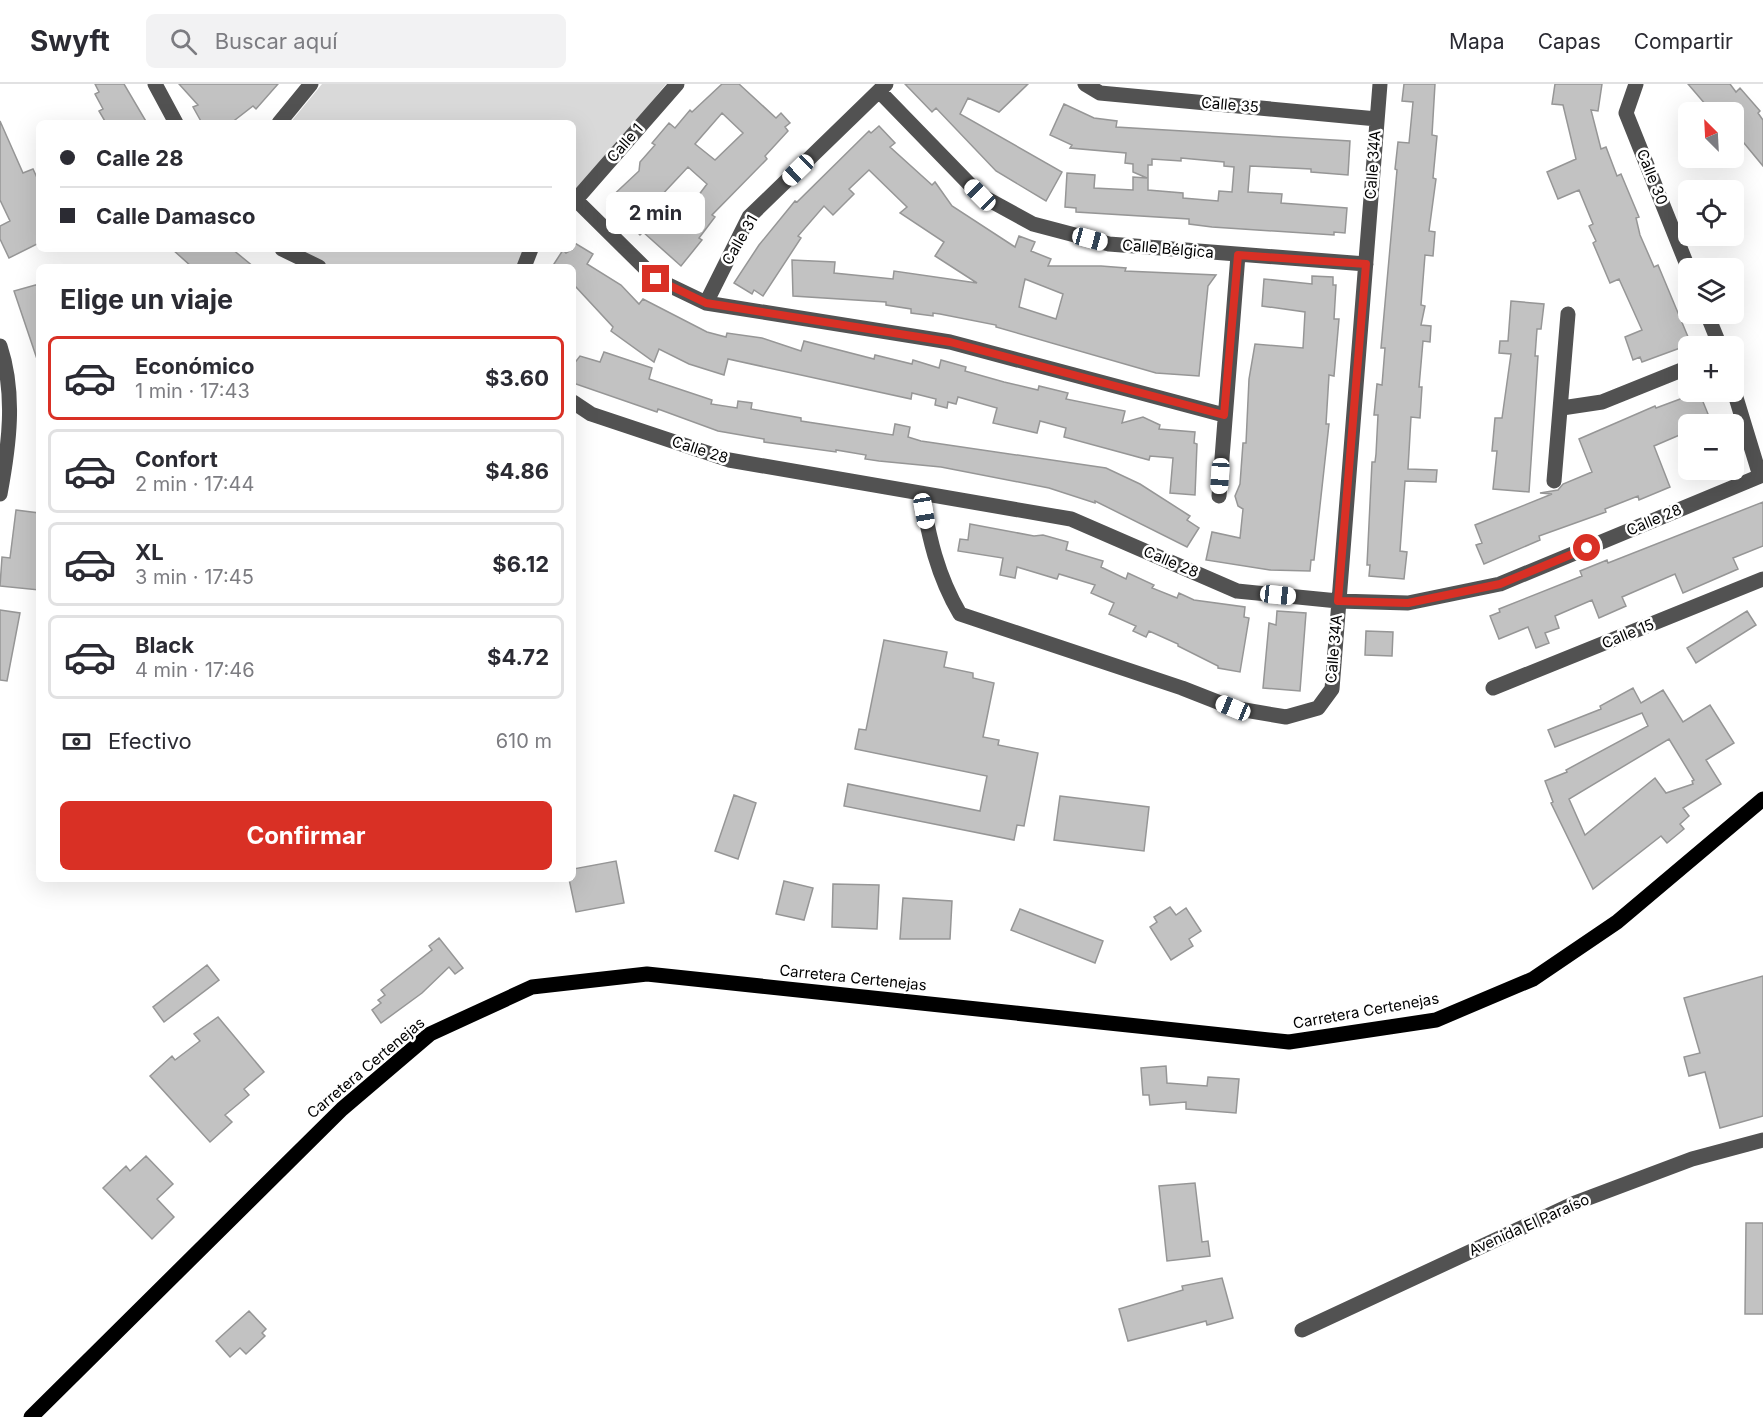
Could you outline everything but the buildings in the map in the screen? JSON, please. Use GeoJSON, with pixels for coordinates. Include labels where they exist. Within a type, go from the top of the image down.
{"type":"FeatureCollection","features":[{"type":"Feature","properties":{"kind":"main road","name":"Carretera Certenejas"},"geometry":{"type":"LineString","coordinates":[[31,1417],[342,1109],[430,1034],[532,987],[647,974],[1289,1042],[1436,1020],[1533,979],[1617,922],[1763,799]]}},
{"type":"Feature","properties":{"kind":"street"},"geometry":{"type":"LineString","coordinates":[[155,84],[174,120]]}},
{"type":"Feature","properties":{"kind":"street"},"geometry":{"type":"LineString","coordinates":[[281,120],[311,84]]}},
{"type":"Feature","properties":{"kind":"street","name":"Calle 1"},"geometry":{"type":"LineString","coordinates":[[576,199],[677,84]]}},
{"type":"Feature","properties":{"kind":"street","name":"Calle 35"},"geometry":{"type":"LineString","coordinates":[[1085,84],[1100,93],[1377,119]]}},
{"type":"Feature","properties":{"kind":"street","name":"Calle 34A"},"geometry":{"type":"LineString","coordinates":[[921,493],[934,555],[944,587],[960,614],[1182,688],[1233,708],[1286,717],[1318,708],[1332,690],[1380,84]]}},
{"type":"Feature","properties":{"kind":"street","name":"Calle 30"},"geometry":{"type":"LineString","coordinates":[[1636,84],[1626,113],[1684,258]]}},
{"type":"Feature","properties":{"kind":"street","name":"Calle Bélgica"},"geometry":{"type":"LineString","coordinates":[[882,88],[980,195],[1033,224],[1109,244],[1366,264]]}},
{"type":"Feature","properties":{"kind":"street","name":"Calle 31"},"geometry":{"type":"LineString","coordinates":[[706,303],[749,217],[882,88]]}},
{"type":"Feature","properties":{"kind":"street"},"geometry":{"type":"LineString","coordinates":[[576,203],[656,279],[706,303],[950,342],[1224,415]]}},
{"type":"Feature","properties":{"kind":"street"},"geometry":{"type":"LineString","coordinates":[[288,252],[312,264]]}},
{"type":"Feature","properties":{"kind":"street"},"geometry":{"type":"LineString","coordinates":[[1219,496],[1238,255]]}},
{"type":"Feature","properties":{"kind":"street"},"geometry":{"type":"LineString","coordinates":[[1554,481],[1562,408],[1568,314]]}},
{"type":"Feature","properties":{"kind":"street"},"geometry":{"type":"LineString","coordinates":[[0,346],[10,440],[0,494]]}},
{"type":"Feature","properties":{"kind":"street"},"geometry":{"type":"LineString","coordinates":[[1562,408],[1602,402],[1678,371]]}},
{"type":"Feature","properties":{"kind":"street"},"geometry":{"type":"LineString","coordinates":[[1737,402],[1761,476]]}},
{"type":"Feature","properties":{"kind":"street","name":"Calle 28"},"geometry":{"type":"LineString","coordinates":[[576,404],[591,414],[729,460],[1071,519],[1237,591],[1338,601],[1408,603],[1500,584],[1761,476]]}},
{"type":"Feature","properties":{"kind":"street","name":"Calle 15"},"geometry":{"type":"LineString","coordinates":[[1493,688],[1763,579]]}},
{"type":"Feature","properties":{"kind":"street","name":"Avenida El Paraíso"},"geometry":{"type":"LineString","coordinates":[[1302,1330],[1575,1203],[1692,1159],[1763,1140]]}},
{"type":"Feature","properties":{"kind":"shaded area"},"geometry":{"type":"Polygon","coordinates":[[[322,84],[666,84],[576,195],[576,120],[292,120],[322,84]]]}},
{"type":"Feature","properties":{"kind":"shaded area"},"geometry":{"type":"Polygon","coordinates":[[[288,252],[531,252],[525,264],[313,264],[288,252]]]}},
{"type":"Feature","properties":{"kind":"route"},"geometry":{"type":"LineString","coordinates":[[656,279],[706,303],[950,342],[1224,415],[1238,255],[1366,264],[1338,601],[1408,603],[1500,584],[1587,548]]}}]}
